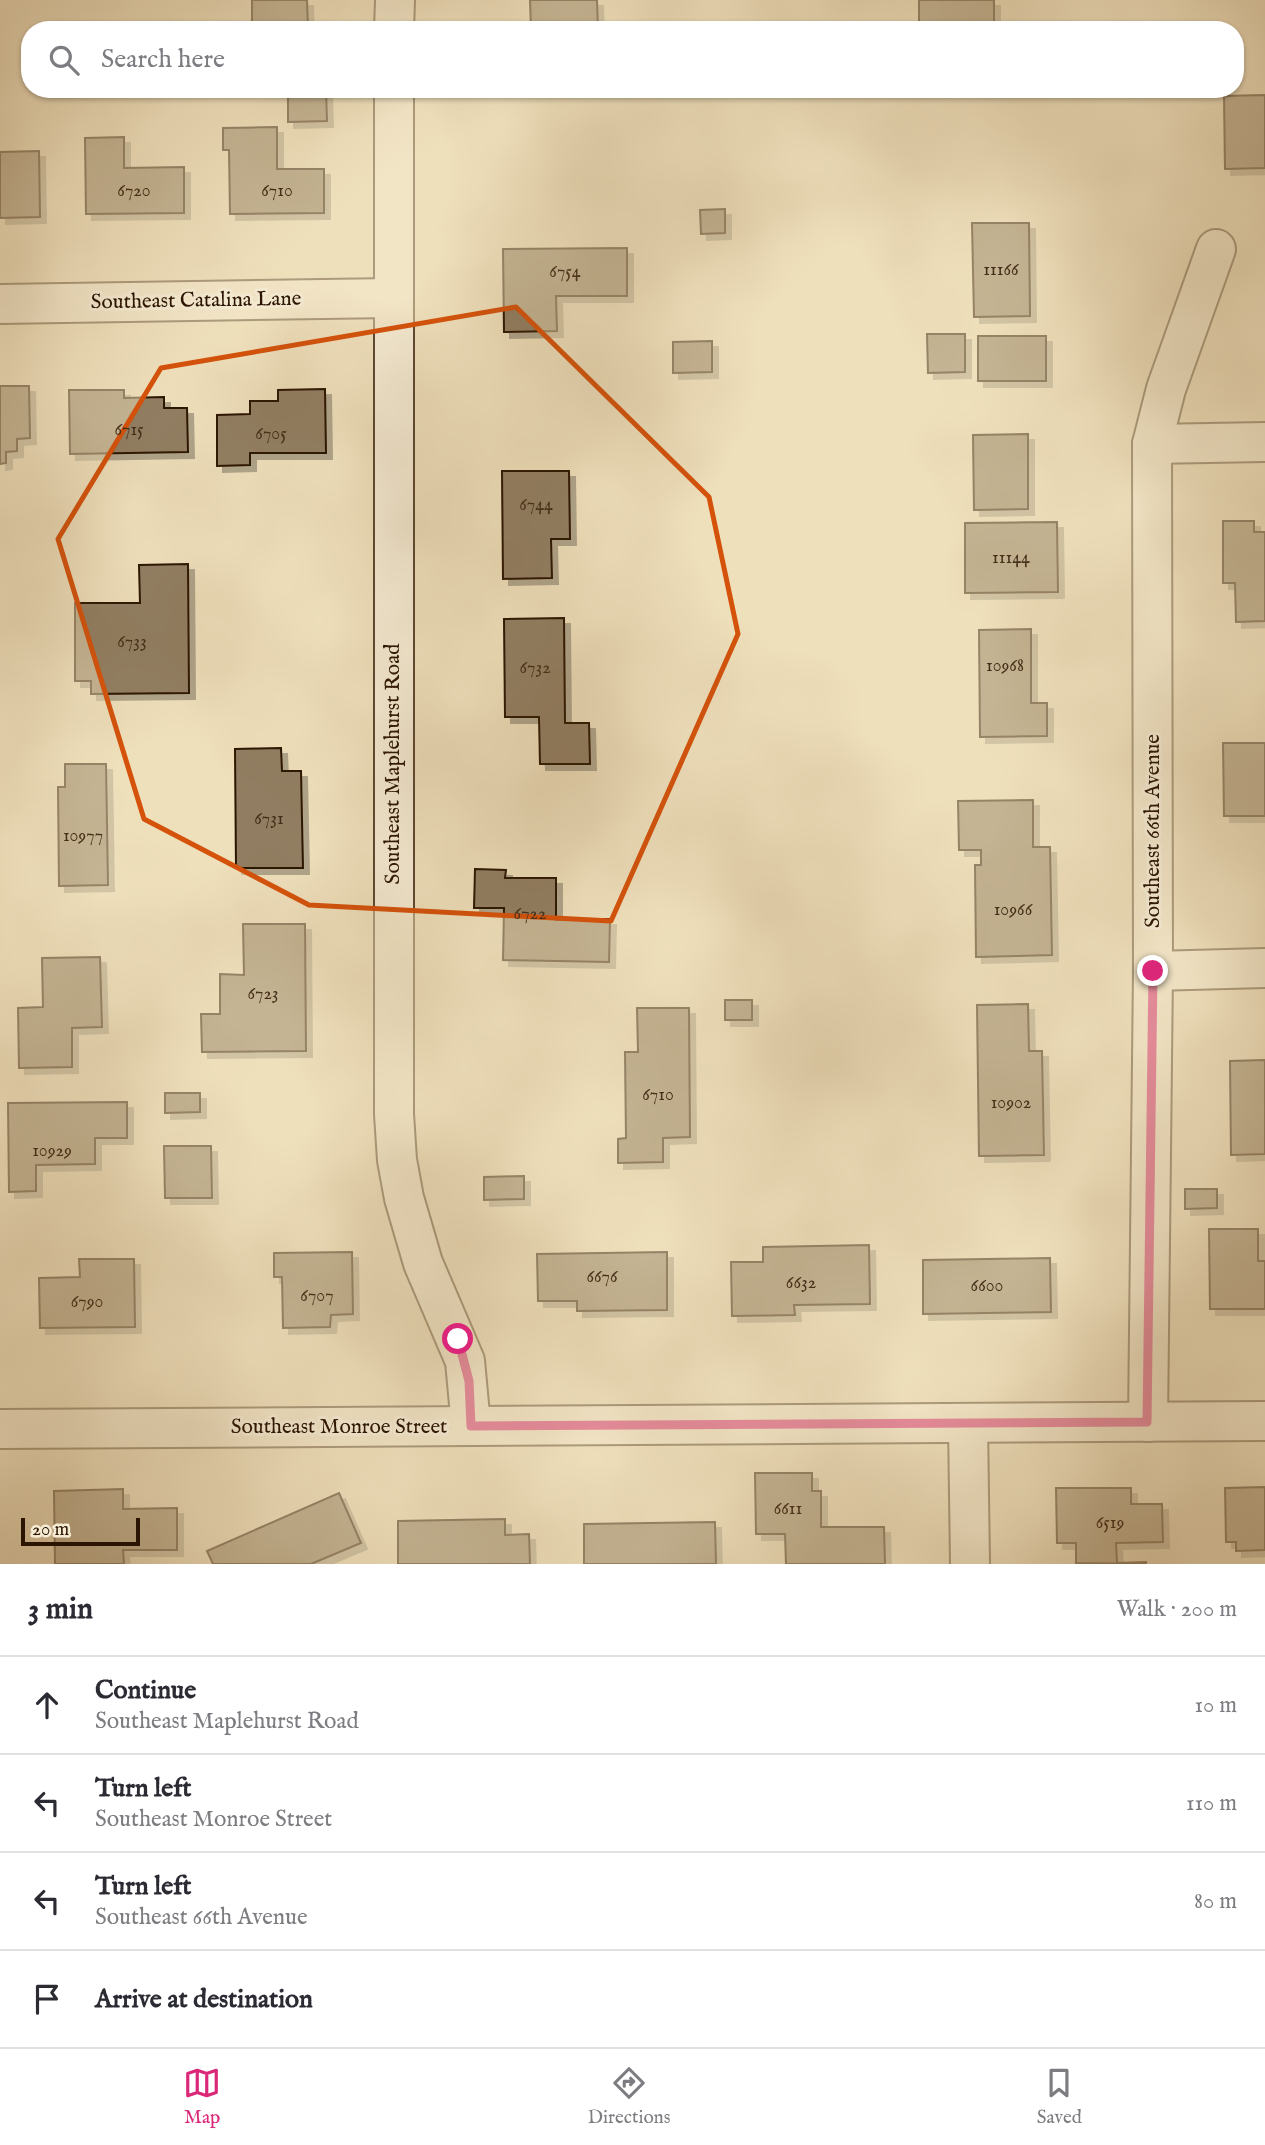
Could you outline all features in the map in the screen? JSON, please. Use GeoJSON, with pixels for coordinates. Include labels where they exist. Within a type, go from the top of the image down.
{"type":"FeatureCollection","features":[{"type":"Feature","properties":{"kind":"street"},"geometry":{"type":"LineString","coordinates":[[394,21],[395,0]]}},
{"type":"Feature","properties":{"kind":"street","name":"Southeast Maplehurst Road"},"geometry":{"type":"LineString","coordinates":[[394,98],[396,1148],[404,1198],[413,1231],[465,1361],[471,1426]]}},
{"type":"Feature","properties":{"kind":"street","name":"Southeast 66th Avenue"},"geometry":{"type":"LineString","coordinates":[[1147,1422],[1153,971],[1152,443],[1166,389],[1216,249]]}},
{"type":"Feature","properties":{"kind":"street","name":"Southeast Catalina Lane"},"geometry":{"type":"LineString","coordinates":[[0,304],[393,298]]}},
{"type":"Feature","properties":{"kind":"street"},"geometry":{"type":"LineString","coordinates":[[1152,443],[1265,442]]}},
{"type":"Feature","properties":{"kind":"street"},"geometry":{"type":"LineString","coordinates":[[1153,971],[1265,968]]}},
{"type":"Feature","properties":{"kind":"street","name":"Southeast Monroe Street"},"geometry":{"type":"LineString","coordinates":[[0,1429],[1265,1422]]}},
{"type":"Feature","properties":{"kind":"street"},"geometry":{"type":"LineString","coordinates":[[968,1423],[970,1564]]}},
{"type":"Feature","properties":{"kind":"highlighted area"},"geometry":{"type":"Polygon","coordinates":[[[516,307],[709,497],[738,634],[611,921],[309,905],[144,819],[58,539],[161,368],[516,307]]]}},
{"type":"Feature","properties":{"kind":"building"},"geometry":{"type":"Polygon","coordinates":[[[252,0],[307,0],[308,21],[252,21],[252,0]]]}},
{"type":"Feature","properties":{"kind":"building"},"geometry":{"type":"Polygon","coordinates":[[[530,0],[597,0],[598,21],[531,21],[530,0]]]}},
{"type":"Feature","properties":{"kind":"building"},"geometry":{"type":"Polygon","coordinates":[[[919,0],[994,0],[994,21],[919,21],[919,0]]]}},
{"type":"Feature","properties":{"kind":"building"},"geometry":{"type":"Polygon","coordinates":[[[1265,95],[1265,168],[1225,169],[1224,98],[1244,98],[1244,96],[1265,95]]]}},
{"type":"Feature","properties":{"kind":"building"},"geometry":{"type":"Polygon","coordinates":[[[288,98],[326,98],[327,121],[288,122],[288,98]]]}},
{"type":"Feature","properties":{"kind":"building"},"geometry":{"type":"Polygon","coordinates":[[[277,127],[277,169],[324,169],[324,213],[230,214],[229,150],[223,150],[223,128],[277,127]]]}},
{"type":"Feature","properties":{"kind":"building"},"geometry":{"type":"Polygon","coordinates":[[[124,137],[124,168],[184,167],[184,213],[86,214],[85,138],[124,137]]]}},
{"type":"Feature","properties":{"kind":"building"},"geometry":{"type":"Polygon","coordinates":[[[39,151],[40,217],[0,218],[0,152],[39,151]]]}},
{"type":"Feature","properties":{"kind":"building"},"geometry":{"type":"Polygon","coordinates":[[[725,209],[725,233],[701,234],[700,210],[725,209]]]}},
{"type":"Feature","properties":{"kind":"building"},"geometry":{"type":"Polygon","coordinates":[[[972,223],[1029,223],[1030,316],[974,317],[972,223]]]}},
{"type":"Feature","properties":{"kind":"building"},"geometry":{"type":"Polygon","coordinates":[[[627,248],[627,296],[556,296],[557,331],[504,332],[503,249],[627,248]]]}},
{"type":"Feature","properties":{"kind":"building"},"geometry":{"type":"Polygon","coordinates":[[[927,334],[965,334],[965,372],[928,373],[927,334]]]}},
{"type":"Feature","properties":{"kind":"building"},"geometry":{"type":"Polygon","coordinates":[[[978,336],[1046,336],[1046,381],[978,381],[978,336]]]}},
{"type":"Feature","properties":{"kind":"building"},"geometry":{"type":"Polygon","coordinates":[[[712,341],[712,372],[673,373],[673,342],[712,341]]]}},
{"type":"Feature","properties":{"kind":"building"},"geometry":{"type":"Polygon","coordinates":[[[0,386],[29,386],[30,438],[17,439],[17,451],[6,452],[6,463],[0,464],[0,386]]]}},
{"type":"Feature","properties":{"kind":"building"},"geometry":{"type":"Polygon","coordinates":[[[325,389],[326,453],[250,453],[250,465],[217,466],[217,415],[250,414],[250,401],[278,401],[278,390],[325,389]]]}},
{"type":"Feature","properties":{"kind":"building"},"geometry":{"type":"Polygon","coordinates":[[[69,390],[124,390],[124,398],[164,397],[164,408],[187,408],[188,452],[70,454],[69,390]]]}},
{"type":"Feature","properties":{"kind":"building"},"geometry":{"type":"Polygon","coordinates":[[[1028,434],[1028,509],[974,510],[973,435],[1028,434]]]}},
{"type":"Feature","properties":{"kind":"building"},"geometry":{"type":"Polygon","coordinates":[[[502,471],[569,471],[570,539],[551,539],[552,578],[503,579],[502,471]]]}},
{"type":"Feature","properties":{"kind":"building"},"geometry":{"type":"Polygon","coordinates":[[[1223,521],[1254,521],[1254,532],[1265,532],[1265,621],[1236,622],[1235,583],[1223,583],[1223,521]]]}},
{"type":"Feature","properties":{"kind":"building"},"geometry":{"type":"Polygon","coordinates":[[[1057,522],[1058,592],[965,593],[965,523],[1057,522]]]}},
{"type":"Feature","properties":{"kind":"building"},"geometry":{"type":"Polygon","coordinates":[[[188,564],[189,693],[91,694],[91,681],[75,681],[75,603],[140,603],[139,565],[188,564]]]}},
{"type":"Feature","properties":{"kind":"building"},"geometry":{"type":"Polygon","coordinates":[[[564,618],[565,723],[589,723],[590,764],[540,764],[539,717],[505,717],[504,619],[564,618]]]}},
{"type":"Feature","properties":{"kind":"building"},"geometry":{"type":"Polygon","coordinates":[[[1031,629],[1031,703],[1047,703],[1047,736],[980,737],[979,630],[1031,629]]]}},
{"type":"Feature","properties":{"kind":"building"},"geometry":{"type":"Polygon","coordinates":[[[1223,743],[1265,743],[1265,816],[1224,816],[1223,743]]]}},
{"type":"Feature","properties":{"kind":"building"},"geometry":{"type":"Polygon","coordinates":[[[281,748],[282,771],[301,771],[303,868],[236,868],[235,749],[281,748]]]}},
{"type":"Feature","properties":{"kind":"building"},"geometry":{"type":"Polygon","coordinates":[[[65,764],[106,764],[108,885],[59,886],[58,787],[65,787],[65,764]]]}},
{"type":"Feature","properties":{"kind":"building"},"geometry":{"type":"Polygon","coordinates":[[[1033,800],[1033,847],[1050,847],[1052,955],[976,957],[975,865],[981,865],[981,850],[959,850],[958,801],[1033,800]]]}},
{"type":"Feature","properties":{"kind":"building"},"geometry":{"type":"Polygon","coordinates":[[[475,869],[506,870],[505,878],[556,878],[556,920],[610,919],[609,962],[503,960],[504,908],[474,908],[475,869]]]}},
{"type":"Feature","properties":{"kind":"building"},"geometry":{"type":"Polygon","coordinates":[[[243,924],[305,924],[306,1051],[202,1052],[201,1014],[220,1014],[220,974],[244,975],[243,924]]]}},
{"type":"Feature","properties":{"kind":"building"},"geometry":{"type":"Polygon","coordinates":[[[100,957],[102,1027],[72,1028],[72,1067],[19,1068],[18,1008],[43,1007],[42,958],[100,957]]]}},
{"type":"Feature","properties":{"kind":"building"},"geometry":{"type":"Polygon","coordinates":[[[725,1000],[752,1000],[752,1020],[725,1020],[725,1000]]]}},
{"type":"Feature","properties":{"kind":"building"},"geometry":{"type":"Polygon","coordinates":[[[1028,1004],[1029,1051],[1042,1051],[1044,1155],[979,1156],[977,1005],[1028,1004]]]}},
{"type":"Feature","properties":{"kind":"building"},"geometry":{"type":"Polygon","coordinates":[[[637,1008],[689,1008],[690,1137],[663,1138],[663,1162],[618,1163],[618,1139],[626,1138],[625,1052],[638,1052],[637,1008]]]}},
{"type":"Feature","properties":{"kind":"building"},"geometry":{"type":"Polygon","coordinates":[[[1265,1060],[1265,1154],[1231,1155],[1230,1061],[1265,1060]]]}},
{"type":"Feature","properties":{"kind":"building"},"geometry":{"type":"Polygon","coordinates":[[[165,1093],[200,1093],[200,1112],[165,1113],[165,1093]]]}},
{"type":"Feature","properties":{"kind":"building"},"geometry":{"type":"Polygon","coordinates":[[[127,1102],[127,1138],[95,1138],[95,1164],[36,1165],[36,1191],[9,1192],[8,1103],[127,1102]]]}},
{"type":"Feature","properties":{"kind":"building"},"geometry":{"type":"Polygon","coordinates":[[[164,1146],[211,1146],[212,1198],[165,1198],[164,1146]]]}},
{"type":"Feature","properties":{"kind":"building"},"geometry":{"type":"Polygon","coordinates":[[[524,1176],[524,1199],[484,1200],[484,1177],[524,1176]]]}},
{"type":"Feature","properties":{"kind":"building"},"geometry":{"type":"Polygon","coordinates":[[[1185,1189],[1217,1189],[1217,1208],[1185,1209],[1185,1189]]]}},
{"type":"Feature","properties":{"kind":"building"},"geometry":{"type":"Polygon","coordinates":[[[1209,1229],[1258,1229],[1258,1261],[1265,1261],[1265,1309],[1210,1309],[1209,1229]]]}},
{"type":"Feature","properties":{"kind":"building"},"geometry":{"type":"Polygon","coordinates":[[[869,1245],[870,1304],[794,1305],[795,1315],[732,1316],[731,1262],[763,1262],[763,1247],[869,1245]]]}},
{"type":"Feature","properties":{"kind":"building"},"geometry":{"type":"Polygon","coordinates":[[[352,1252],[353,1314],[331,1315],[330,1327],[283,1328],[282,1277],[274,1277],[274,1253],[352,1252]]]}},
{"type":"Feature","properties":{"kind":"building"},"geometry":{"type":"Polygon","coordinates":[[[667,1252],[667,1310],[577,1311],[577,1301],[538,1301],[537,1254],[667,1252]]]}},
{"type":"Feature","properties":{"kind":"building"},"geometry":{"type":"Polygon","coordinates":[[[1050,1258],[1051,1312],[923,1314],[923,1260],[1050,1258]]]}},
{"type":"Feature","properties":{"kind":"building"},"geometry":{"type":"Polygon","coordinates":[[[79,1259],[134,1259],[135,1327],[40,1328],[39,1278],[80,1277],[79,1259]]]}},
{"type":"Feature","properties":{"kind":"building"},"geometry":{"type":"Polygon","coordinates":[[[755,1473],[812,1473],[812,1491],[821,1491],[821,1527],[884,1527],[885,1564],[786,1564],[785,1534],[756,1534],[755,1473]]]}},
{"type":"Feature","properties":{"kind":"building"},"geometry":{"type":"Polygon","coordinates":[[[1265,1487],[1265,1550],[1236,1551],[1236,1542],[1226,1542],[1225,1488],[1265,1487]]]}},
{"type":"Feature","properties":{"kind":"building"},"geometry":{"type":"Polygon","coordinates":[[[1056,1488],[1131,1488],[1131,1504],[1162,1504],[1163,1542],[1116,1543],[1117,1563],[1146,1564],[1076,1563],[1076,1543],[1057,1543],[1056,1488]]]}},
{"type":"Feature","properties":{"kind":"building"},"geometry":{"type":"Polygon","coordinates":[[[123,1489],[123,1509],[177,1508],[177,1550],[123,1550],[124,1564],[55,1564],[54,1491],[123,1489]]]}},
{"type":"Feature","properties":{"kind":"building"},"geometry":{"type":"Polygon","coordinates":[[[339,1493],[361,1543],[311,1564],[213,1564],[207,1551],[339,1493]]]}},
{"type":"Feature","properties":{"kind":"building"},"geometry":{"type":"Polygon","coordinates":[[[505,1519],[505,1535],[529,1534],[530,1564],[398,1564],[398,1521],[505,1519]]]}},
{"type":"Feature","properties":{"kind":"building"},"geometry":{"type":"Polygon","coordinates":[[[715,1522],[716,1564],[584,1564],[584,1524],[715,1522]]]}},
{"type":"Feature","properties":{"kind":"route"},"geometry":{"type":"LineString","coordinates":[[458,1339],[469,1381],[471,1426],[1147,1422],[1153,971]]}}]}
